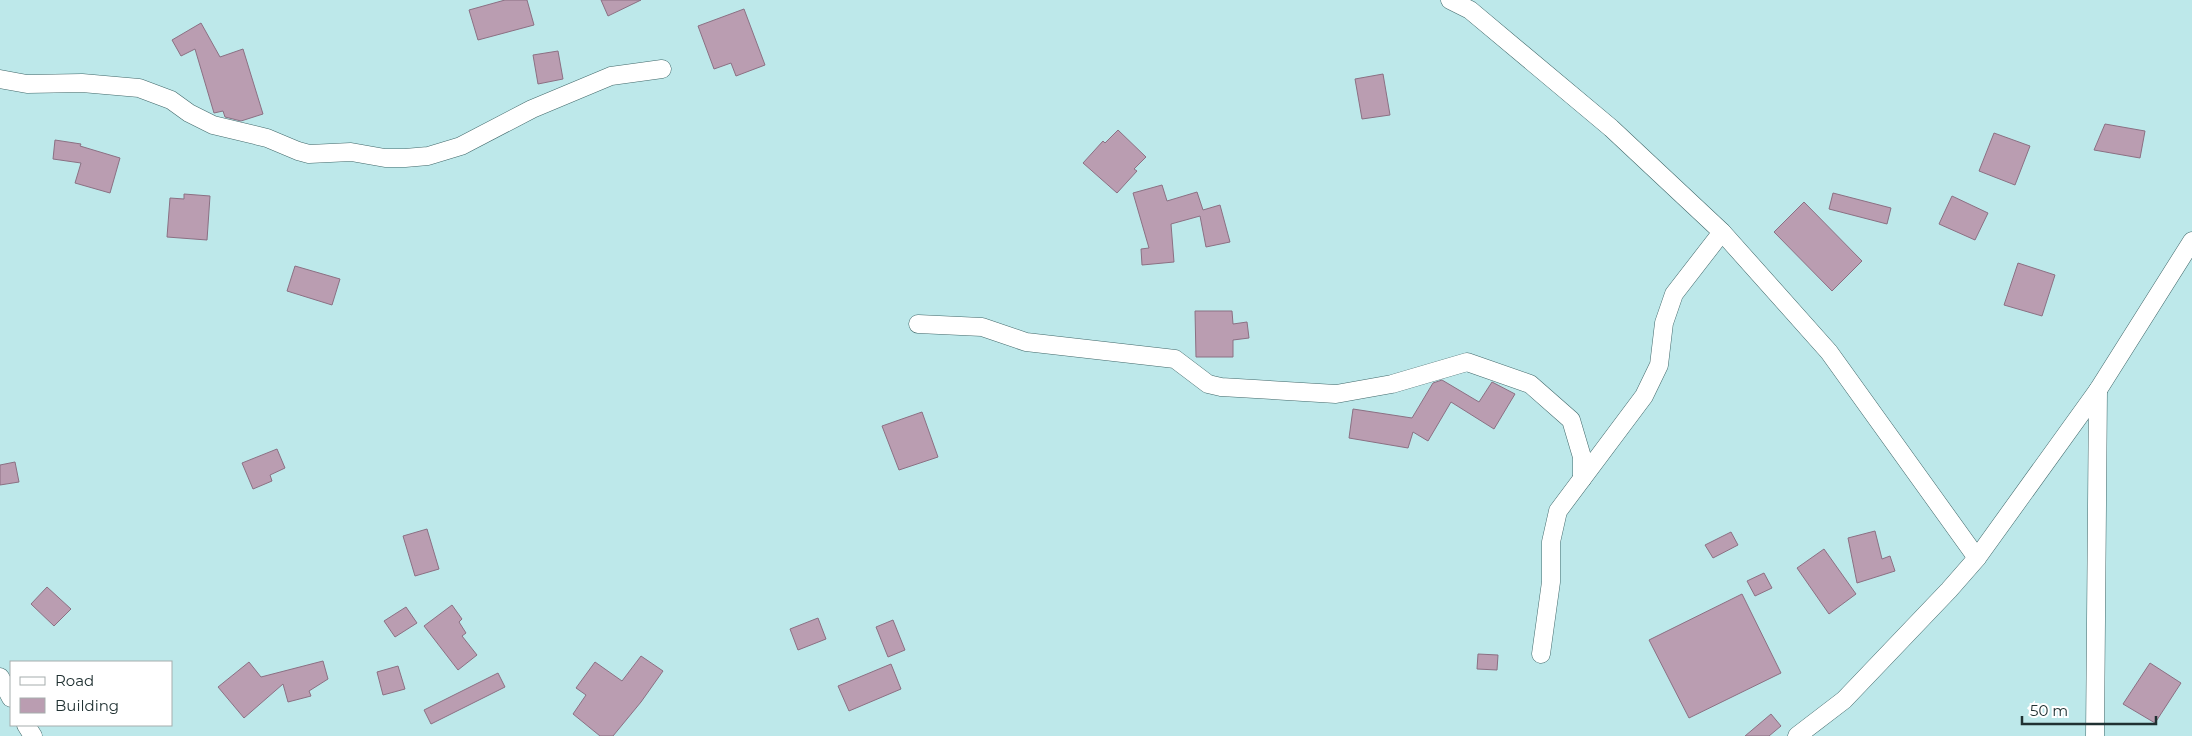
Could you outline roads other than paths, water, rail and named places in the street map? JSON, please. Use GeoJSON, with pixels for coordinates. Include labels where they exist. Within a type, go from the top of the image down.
{"type":"FeatureCollection","features":[{"type":"Feature","properties":{"kind":"street"},"geometry":{"type":"LineString","coordinates":[[1450,0],[1470,10],[1611,128],[1722,232],[1829,352],[1977,558]]}},
{"type":"Feature","properties":{"kind":"street"},"geometry":{"type":"LineString","coordinates":[[0,78],[27,84],[82,83],[139,88],[171,100],[188,113],[213,126],[268,138],[304,153],[345,152],[385,158],[405,158],[428,156],[461,146],[532,109],[611,76],[662,69]]}},
{"type":"Feature","properties":{"kind":"street"},"geometry":{"type":"LineString","coordinates":[[1541,654],[1551,582],[1551,542],[1558,511],[1644,396],[1659,365],[1664,323],[1674,294],[1722,232]]}},
{"type":"Feature","properties":{"kind":"street"},"geometry":{"type":"LineString","coordinates":[[1798,736],[1844,700],[1977,558],[2098,390],[2192,241]]}},
{"type":"Feature","properties":{"kind":"street"},"geometry":{"type":"LineString","coordinates":[[918,324],[982,327],[1026,342],[1175,359],[1208,384],[1221,387],[1336,394],[1392,384],[1467,362],[1530,384],[1570,420],[1582,457],[1582,479]]}},
{"type":"Feature","properties":{"kind":"street"},"geometry":{"type":"LineString","coordinates":[[2094,736],[2098,390]]}},
{"type":"Feature","properties":{"kind":"street"},"geometry":{"type":"LineString","coordinates":[[0,677],[10,696]]}}]}
